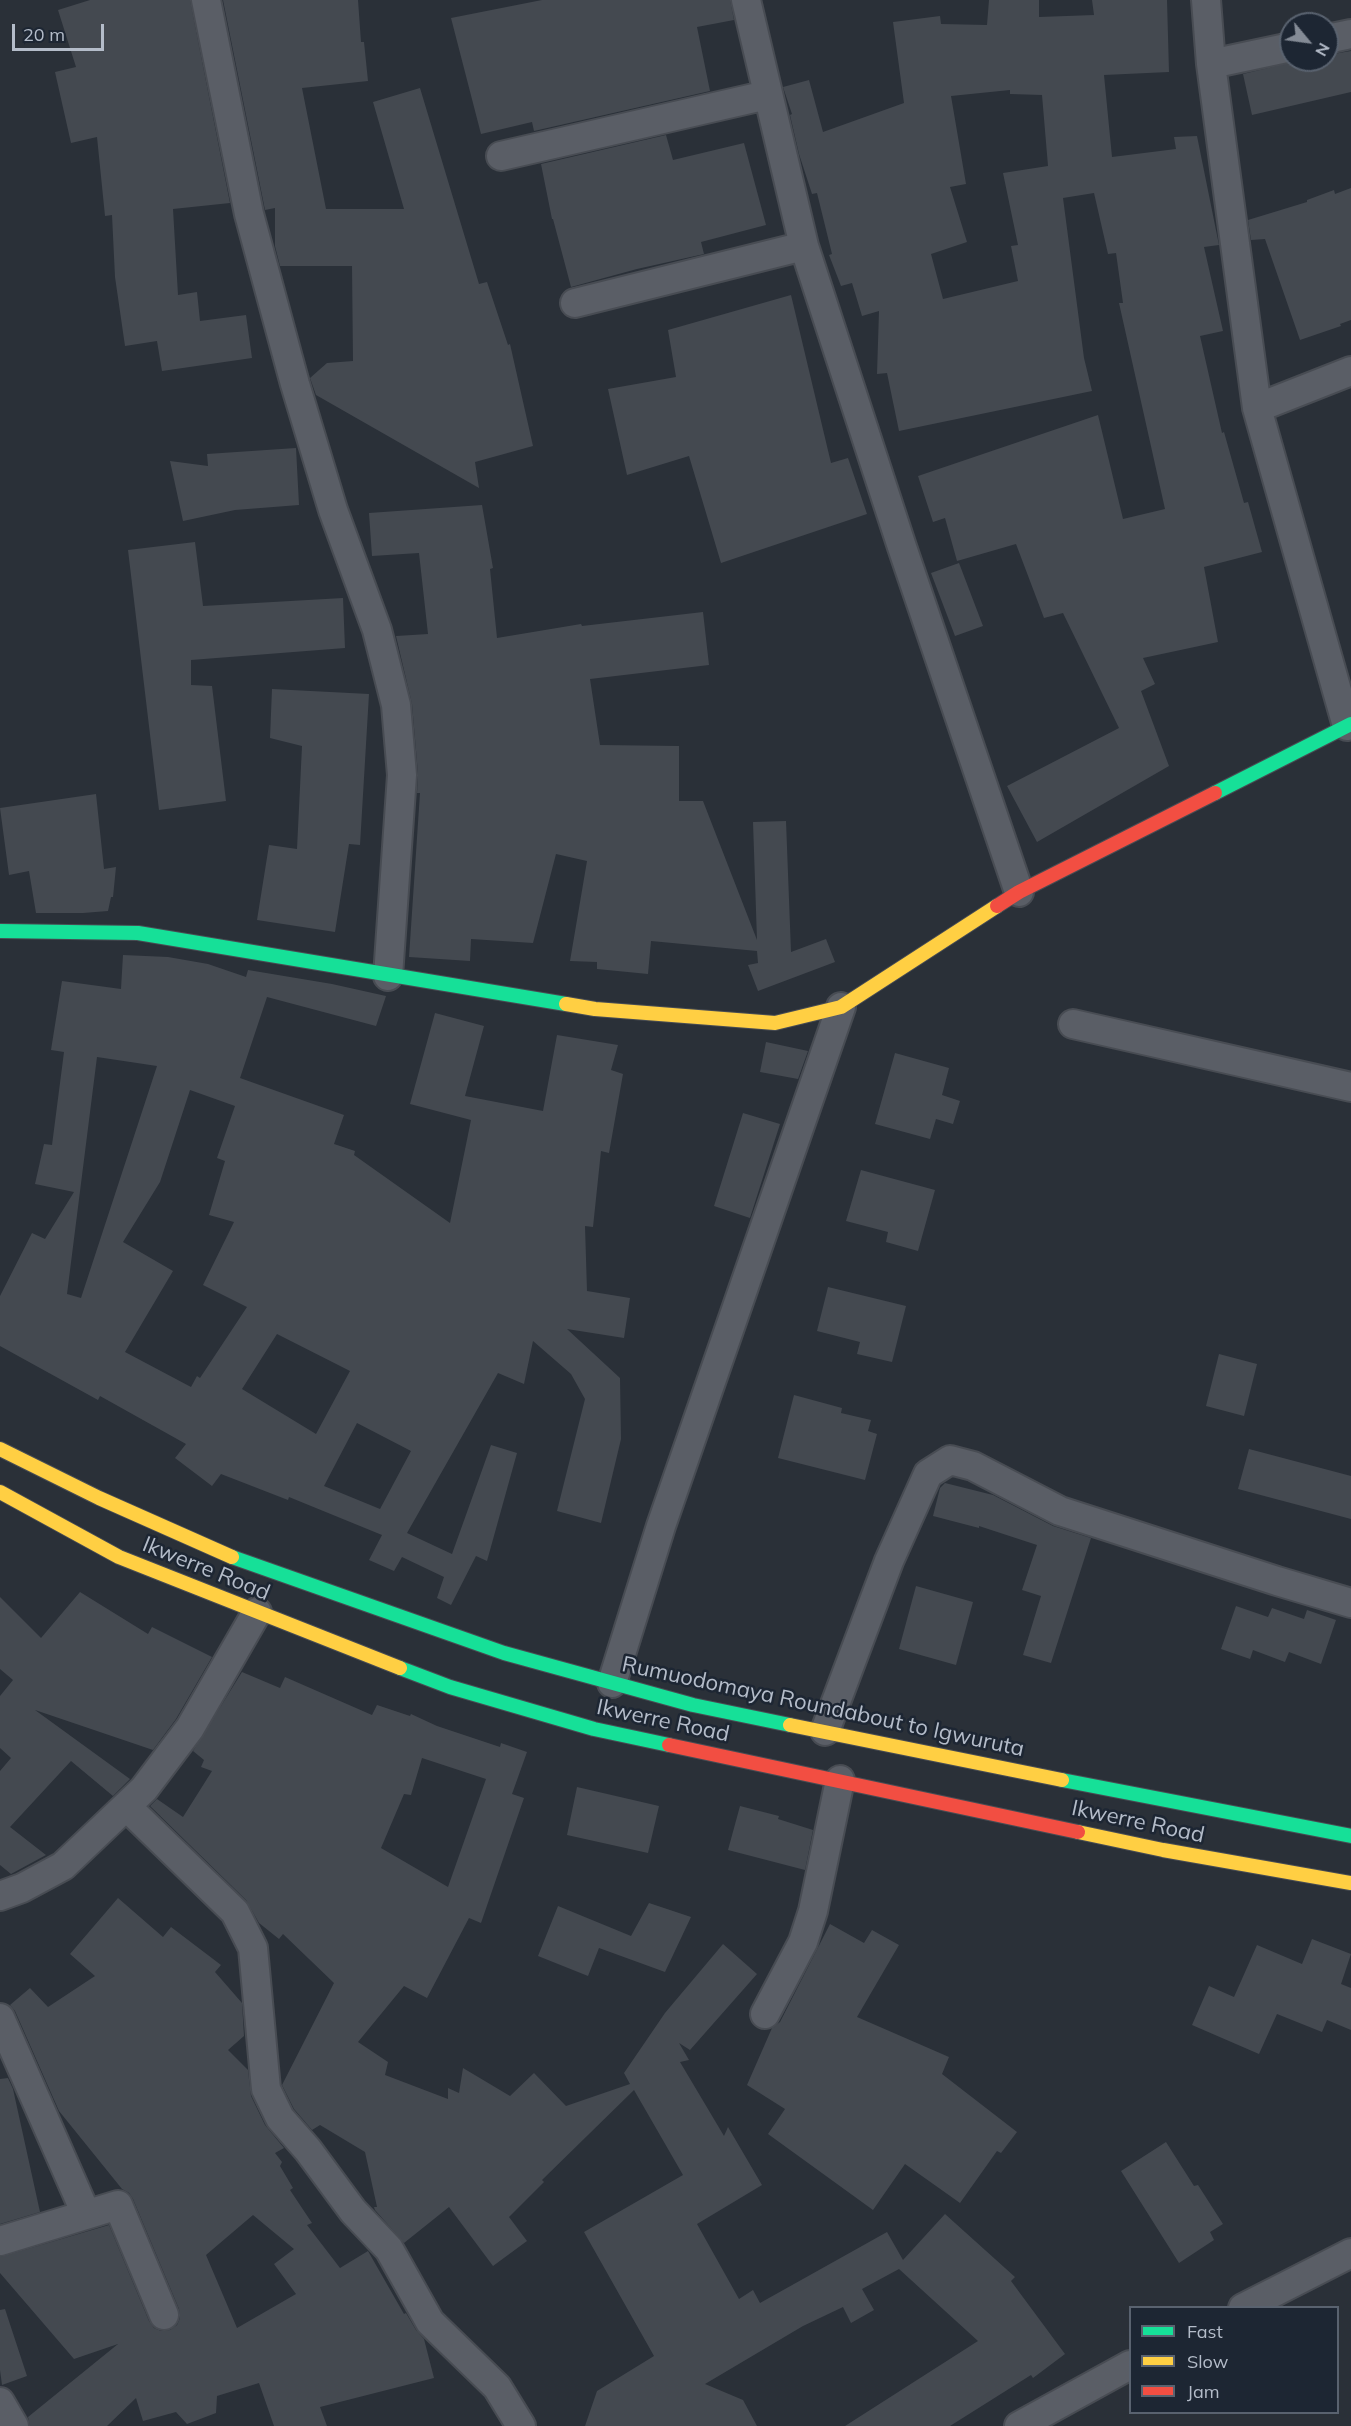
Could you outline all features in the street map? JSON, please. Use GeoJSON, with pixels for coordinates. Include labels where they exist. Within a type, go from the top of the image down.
{"type":"FeatureCollection","features":[{"type":"Feature","properties":{"kind":"main road"},"geometry":{"type":"LineString","coordinates":[[0,931],[138,933],[595,1009],[775,1023],[841,1007],[1019,892],[1349,725]]}},
{"type":"Feature","properties":{"kind":"main road","name":"Rumuodomaya Roundabout to Igwuruta"},"geometry":{"type":"LineString","coordinates":[[0,1449],[99,1498],[232,1557],[504,1653],[693,1705],[1205,1809],[1351,1836]]}},
{"type":"Feature","properties":{"kind":"main road","name":"Ikwerre Road"},"geometry":{"type":"LineString","coordinates":[[0,1492],[119,1557],[450,1687],[594,1729],[1163,1850],[1351,1883]]}},
{"type":"Feature","properties":{"kind":"street"},"geometry":{"type":"LineString","coordinates":[[206,0],[249,214],[295,384],[333,510],[377,630],[396,705],[402,775],[388,976]]}},
{"type":"Feature","properties":{"kind":"street"},"geometry":{"type":"LineString","coordinates":[[746,0],[804,246],[902,547],[1019,892]]}},
{"type":"Feature","properties":{"kind":"street"},"geometry":{"type":"LineString","coordinates":[[1206,0],[1211,64],[1257,408],[1349,725]]}},
{"type":"Feature","properties":{"kind":"street"},"geometry":{"type":"LineString","coordinates":[[1211,64],[1279,50]]}},
{"type":"Feature","properties":{"kind":"street"},"geometry":{"type":"LineString","coordinates":[[501,156],[767,95]]}},
{"type":"Feature","properties":{"kind":"street"},"geometry":{"type":"LineString","coordinates":[[575,303],[804,246]]}},
{"type":"Feature","properties":{"kind":"street"},"geometry":{"type":"LineString","coordinates":[[1257,408],[1351,371]]}},
{"type":"Feature","properties":{"kind":"street"},"geometry":{"type":"LineString","coordinates":[[612,1683],[661,1526],[841,1007]]}},
{"type":"Feature","properties":{"kind":"street"},"geometry":{"type":"LineString","coordinates":[[1073,1024],[1351,1087]]}},
{"type":"Feature","properties":{"kind":"street"},"geometry":{"type":"LineString","coordinates":[[825,1731],[889,1561],[928,1474],[950,1460],[973,1466],[1060,1511],[1351,1603]]}},
{"type":"Feature","properties":{"kind":"street"},"geometry":{"type":"LineString","coordinates":[[0,1896],[22,1888],[63,1866],[144,1789],[190,1728],[257,1612]]}},
{"type":"Feature","properties":{"kind":"street"},"geometry":{"type":"LineString","coordinates":[[765,2014],[806,1932],[840,1780]]}},
{"type":"Feature","properties":{"kind":"street"},"geometry":{"type":"LineString","coordinates":[[127,1807],[235,1912],[253,1947],[266,2089],[280,2118],[308,2150],[353,2211],[389,2248],[430,2322],[497,2387],[521,2426]]}},
{"type":"Feature","properties":{"kind":"street"},"geometry":{"type":"LineString","coordinates":[[0,2018],[86,2214]]}},
{"type":"Feature","properties":{"kind":"street"},"geometry":{"type":"LineString","coordinates":[[0,2241],[118,2205],[164,2314]]}},
{"type":"Feature","properties":{"kind":"street"},"geometry":{"type":"LineString","coordinates":[[1245,2306],[1351,2253]]}},
{"type":"Feature","properties":{"kind":"street"},"geometry":{"type":"LineString","coordinates":[[1019,2426],[1129,2366]]}},
{"type":"Feature","properties":{"kind":"street"},"geometry":{"type":"LineString","coordinates":[[0,2402],[14,2426]]}},
{"type":"Feature","properties":{"kind":"building"},"geometry":{"type":"Polygon","coordinates":[[[90,0],[190,0],[230,203],[173,209],[178,295],[197,292],[200,321],[246,315],[252,358],[162,371],[157,341],[125,346],[115,277],[112,215],[105,216],[97,137],[71,143],[55,72],[76,67],[58,10],[90,0]]]}},
{"type":"Feature","properties":{"kind":"building"},"geometry":{"type":"Polygon","coordinates":[[[223,0],[358,0],[361,42],[364,42],[368,81],[302,88],[326,209],[404,209],[373,102],[420,88],[479,284],[487,282],[508,345],[510,344],[533,446],[475,462],[479,488],[316,395],[310,378],[327,363],[353,361],[352,266],[280,266],[275,246],[275,208],[265,210],[223,0]]]}},
{"type":"Feature","properties":{"kind":"building"},"geometry":{"type":"Polygon","coordinates":[[[542,0],[730,0],[734,20],[697,27],[710,91],[534,131],[532,122],[481,134],[451,18],[542,0]]]}},
{"type":"Feature","properties":{"kind":"building"},"geometry":{"type":"Polygon","coordinates":[[[989,0],[1039,0],[1039,17],[1094,15],[1092,0],[1167,0],[1169,72],[1104,75],[1112,157],[1176,149],[1174,137],[1197,136],[1219,245],[1204,247],[1223,331],[1200,336],[1222,433],[1224,432],[1244,503],[1248,502],[1262,552],[1204,567],[1218,642],[1143,658],[1155,684],[1141,691],[1169,766],[1037,842],[1007,786],[1119,728],[1063,613],[1044,618],[1016,544],[957,561],[945,518],[933,522],[918,476],[1098,415],[1123,519],[1165,509],[1119,303],[1123,303],[1116,253],[1108,254],[1094,193],[1063,198],[1084,358],[1092,391],[899,431],[887,373],[877,374],[879,311],[862,316],[852,283],[841,286],[829,255],[832,254],[817,193],[812,194],[799,154],[790,115],[792,114],[783,87],[809,80],[823,132],[904,103],[893,22],[940,16],[941,24],[987,25],[989,0]],[[1010,90],[951,96],[966,184],[950,187],[967,242],[931,254],[943,299],[1018,281],[1011,246],[1018,245],[1003,173],[1048,166],[1042,95],[1010,94],[1010,90]]]}},
{"type":"Feature","properties":{"kind":"building"},"geometry":{"type":"Polygon","coordinates":[[[1351,51],[1351,92],[1252,115],[1243,74],[1279,65],[1279,72],[1339,72],[1339,53],[1351,51]]]}},
{"type":"Feature","properties":{"kind":"building"},"geometry":{"type":"Polygon","coordinates":[[[666,135],[673,160],[744,143],[766,225],[701,242],[704,254],[571,287],[552,219],[541,164],[666,135]]]}},
{"type":"Feature","properties":{"kind":"building"},"geometry":{"type":"Polygon","coordinates":[[[1351,188],[1351,320],[1340,324],[1341,326],[1300,340],[1265,239],[1251,240],[1248,220],[1307,202],[1307,200],[1334,190],[1335,194],[1351,188]]]}},
{"type":"Feature","properties":{"kind":"building"},"geometry":{"type":"Polygon","coordinates":[[[791,295],[831,463],[848,458],[867,514],[721,563],[689,456],[627,475],[608,389],[676,377],[668,330],[791,295]]]}},
{"type":"Feature","properties":{"kind":"building"},"geometry":{"type":"Polygon","coordinates":[[[296,448],[299,505],[235,510],[183,521],[170,461],[208,466],[207,454],[296,448]]]}},
{"type":"Feature","properties":{"kind":"building"},"geometry":{"type":"Polygon","coordinates":[[[482,505],[493,568],[490,569],[497,638],[581,624],[582,626],[703,612],[709,665],[590,679],[600,745],[679,746],[679,801],[703,801],[757,940],[753,822],[786,821],[791,952],[826,939],[835,962],[758,991],[748,965],[758,963],[757,951],[651,941],[648,974],[597,969],[597,962],[570,961],[587,861],[556,854],[533,943],[471,939],[470,961],[409,957],[420,793],[417,793],[418,774],[412,704],[396,636],[428,634],[419,553],[372,556],[369,513],[482,505]]]}},
{"type":"Feature","properties":{"kind":"building"},"geometry":{"type":"Polygon","coordinates":[[[195,542],[203,606],[343,598],[345,648],[191,660],[191,685],[212,686],[226,801],[159,810],[128,550],[195,542]]]}},
{"type":"Feature","properties":{"kind":"building"},"geometry":{"type":"Polygon","coordinates":[[[959,563],[983,626],[955,636],[931,573],[959,563]]]}},
{"type":"Feature","properties":{"kind":"building"},"geometry":{"type":"Polygon","coordinates":[[[272,689],[369,694],[360,845],[349,844],[335,932],[257,920],[269,845],[297,849],[302,746],[270,738],[272,689]]]}},
{"type":"Feature","properties":{"kind":"building"},"geometry":{"type":"Polygon","coordinates":[[[96,794],[104,869],[116,867],[113,897],[111,897],[108,911],[36,913],[29,871],[9,875],[0,808],[96,794]]]}},
{"type":"Feature","properties":{"kind":"building"},"geometry":{"type":"Polygon","coordinates":[[[123,955],[168,957],[208,964],[246,977],[248,970],[386,996],[376,1026],[267,997],[240,1078],[344,1115],[334,1144],[355,1151],[354,1155],[450,1223],[471,1120],[410,1104],[435,1013],[484,1026],[465,1096],[543,1111],[557,1035],[618,1045],[611,1070],[623,1074],[609,1153],[601,1151],[593,1227],[585,1226],[587,1291],[630,1298],[624,1338],[567,1329],[620,1378],[621,1439],[601,1523],[557,1511],[585,1399],[571,1374],[533,1341],[524,1384],[498,1373],[407,1533],[452,1554],[491,1445],[517,1453],[487,1561],[476,1556],[451,1605],[437,1598],[444,1577],[402,1557],[394,1571],[369,1560],[382,1535],[289,1497],[288,1500],[221,1474],[212,1486],[175,1458],[186,1444],[100,1396],[98,1400],[0,1346],[0,1296],[32,1233],[45,1239],[74,1192],[35,1184],[44,1144],[52,1145],[64,1052],[51,1050],[62,981],[121,989],[123,955]],[[97,1057],[67,1294],[81,1298],[157,1066],[97,1057]],[[190,1090],[160,1182],[123,1242],[173,1271],[125,1352],[191,1387],[197,1376],[200,1378],[247,1307],[203,1285],[234,1222],[209,1215],[225,1161],[217,1158],[235,1106],[190,1090]],[[277,1334],[242,1389],[316,1434],[350,1371],[277,1334]],[[357,1423],[324,1486],[380,1509],[411,1451],[357,1423]]]}},
{"type":"Feature","properties":{"kind":"building"},"geometry":{"type":"Polygon","coordinates":[[[766,1042],[808,1051],[798,1079],[760,1072],[766,1042]]]}},
{"type":"Feature","properties":{"kind":"building"},"geometry":{"type":"Polygon","coordinates":[[[895,1053],[949,1068],[942,1095],[960,1101],[953,1124],[936,1119],[930,1139],[875,1124],[895,1053]]]}},
{"type":"Feature","properties":{"kind":"building"},"geometry":{"type":"Polygon","coordinates":[[[743,1113],[780,1124],[750,1218],[714,1206],[743,1113]]]}},
{"type":"Feature","properties":{"kind":"building"},"geometry":{"type":"Polygon","coordinates":[[[861,1170],[935,1190],[918,1251],[886,1242],[888,1232],[846,1221],[861,1170]]]}},
{"type":"Feature","properties":{"kind":"building"},"geometry":{"type":"Polygon","coordinates":[[[828,1287],[906,1306],[892,1362],[857,1354],[860,1342],[817,1331],[828,1287]]]}},
{"type":"Feature","properties":{"kind":"building"},"geometry":{"type":"Polygon","coordinates":[[[1219,1354],[1257,1364],[1244,1416],[1206,1406],[1219,1354]]]}},
{"type":"Feature","properties":{"kind":"building"},"geometry":{"type":"Polygon","coordinates":[[[794,1395],[842,1408],[841,1413],[871,1420],[868,1431],[877,1434],[865,1480],[778,1458],[794,1395]]]}},
{"type":"Feature","properties":{"kind":"building"},"geometry":{"type":"Polygon","coordinates":[[[1249,1449],[1351,1476],[1351,1519],[1238,1489],[1249,1449]]]}},
{"type":"Feature","properties":{"kind":"building"},"geometry":{"type":"Polygon","coordinates":[[[945,1483],[993,1495],[1053,1526],[1091,1538],[1051,1663],[1023,1655],[1041,1596],[1022,1590],[1037,1545],[979,1526],[979,1528],[933,1516],[940,1488],[945,1483]]]}},
{"type":"Feature","properties":{"kind":"building"},"geometry":{"type":"Polygon","coordinates":[[[916,1586],[973,1602],[956,1665],[899,1649],[916,1586]]]}},
{"type":"Feature","properties":{"kind":"building"},"geometry":{"type":"Polygon","coordinates":[[[80,1592],[148,1634],[152,1627],[212,1657],[176,1719],[153,1750],[35,1710],[130,1779],[113,1796],[71,1761],[10,1827],[46,1855],[11,1874],[0,1865],[0,1771],[11,1758],[0,1748],[0,1696],[13,1680],[0,1669],[0,1597],[41,1638],[80,1592]]]}},
{"type":"Feature","properties":{"kind":"building"},"geometry":{"type":"Polygon","coordinates":[[[1236,1606],[1268,1617],[1272,1608],[1304,1619],[1307,1610],[1336,1620],[1321,1664],[1289,1652],[1285,1662],[1253,1650],[1250,1659],[1221,1649],[1236,1606]]]}},
{"type":"Feature","properties":{"kind":"building"},"geometry":{"type":"Polygon","coordinates":[[[242,1672],[280,1688],[285,1677],[372,1715],[377,1705],[410,1716],[411,1714],[437,1726],[500,1747],[501,1743],[527,1752],[512,1794],[524,1798],[481,1923],[469,1918],[427,1998],[404,1986],[358,2042],[388,2062],[385,2075],[448,2099],[448,2088],[459,2093],[463,2068],[510,2096],[534,2073],[566,2106],[630,2084],[624,2073],[665,2013],[723,1944],[757,1974],[690,2050],[679,2043],[689,2060],[680,2062],[724,2136],[728,2127],[762,2185],[697,2224],[739,2299],[753,2290],[760,2303],[887,2232],[903,2260],[945,2214],[1015,2277],[1011,2281],[1065,2354],[1033,2378],[1031,2375],[950,2426],[845,2426],[978,2341],[899,2269],[862,2289],[874,2310],[851,2323],[843,2307],[803,2326],[705,2384],[743,2400],[757,2426],[585,2426],[597,2391],[654,2356],[584,2232],[683,2175],[634,2090],[542,2180],[544,2182],[509,2217],[527,2241],[493,2266],[449,2207],[404,2243],[375,2210],[374,2207],[377,2207],[365,2152],[320,2125],[312,2130],[294,2109],[282,2085],[334,1983],[283,1934],[279,1939],[259,1923],[246,1900],[150,1806],[157,1799],[183,1817],[212,1771],[201,1767],[204,1760],[193,1751],[242,1672]],[[422,1758],[411,1795],[404,1794],[381,1848],[448,1887],[486,1779],[422,1758]]]}},
{"type":"Feature","properties":{"kind":"building"},"geometry":{"type":"Polygon","coordinates":[[[577,1787],[659,1806],[648,1853],[567,1835],[577,1787]]]}},
{"type":"Feature","properties":{"kind":"building"},"geometry":{"type":"Polygon","coordinates":[[[740,1806],[779,1816],[778,1819],[813,1830],[805,1870],[728,1850],[740,1806]]]}},
{"type":"Feature","properties":{"kind":"building"},"geometry":{"type":"Polygon","coordinates":[[[118,1898],[163,1937],[171,1927],[221,1965],[215,1972],[242,2003],[244,2036],[228,2050],[248,2070],[251,2096],[265,2125],[284,2148],[275,2153],[282,2162],[280,2166],[293,2188],[290,2190],[312,2223],[307,2225],[340,2268],[368,2251],[404,2314],[406,2313],[424,2339],[434,2378],[320,2407],[327,2426],[274,2426],[259,2383],[217,2396],[216,2413],[187,2424],[176,2412],[143,2421],[136,2398],[107,2426],[30,2426],[28,2417],[118,2344],[74,2359],[0,2273],[0,2257],[109,2225],[154,2328],[161,2331],[170,2330],[177,2325],[180,2318],[179,2309],[133,2199],[122,2189],[59,2111],[15,2011],[10,2005],[30,1988],[48,2007],[95,1976],[70,1954],[118,1898]],[[253,2215],[206,2255],[237,2328],[296,2294],[274,2264],[294,2249],[253,2215]]]}},
{"type":"Feature","properties":{"kind":"building"},"geometry":{"type":"Polygon","coordinates":[[[649,1903],[691,1917],[665,1972],[599,1948],[588,1976],[538,1956],[558,1906],[631,1936],[649,1903]]]}},
{"type":"Feature","properties":{"kind":"building"},"geometry":{"type":"Polygon","coordinates":[[[830,1924],[864,1943],[872,1930],[899,1945],[857,2017],[949,2057],[942,2074],[1017,2132],[1001,2153],[997,2151],[960,2203],[905,2164],[873,2210],[768,2134],[785,2109],[747,2085],[772,2028],[780,2022],[830,1924]]]}},
{"type":"Feature","properties":{"kind":"building"},"geometry":{"type":"Polygon","coordinates":[[[1312,1939],[1351,1954],[1341,1984],[1351,1988],[1351,2030],[1327,2020],[1322,2032],[1277,2014],[1259,2054],[1192,2025],[1209,1986],[1234,1997],[1257,1945],[1302,1964],[1312,1939]]]}},
{"type":"Feature","properties":{"kind":"building"},"geometry":{"type":"Polygon","coordinates":[[[8,2078],[13,2089],[40,2212],[0,2224],[0,2079],[8,2078]]]}},
{"type":"Feature","properties":{"kind":"building"},"geometry":{"type":"Polygon","coordinates":[[[1166,2142],[1194,2186],[1198,2185],[1223,2224],[1210,2232],[1214,2240],[1179,2263],[1121,2171],[1166,2142]]]}},
{"type":"Feature","properties":{"kind":"building"},"geometry":{"type":"Polygon","coordinates":[[[5,2309],[27,2376],[2,2385],[0,2310],[5,2309]]]}},
{"type":"Feature","properties":{"kind":"traffic: fast"},"geometry":{"type":"LineString","coordinates":[[1215,793],[1351,724]]}},
{"type":"Feature","properties":{"kind":"traffic: fast"},"geometry":{"type":"LineString","coordinates":[[0,931],[138,933],[566,1004]]}},
{"type":"Feature","properties":{"kind":"traffic: fast"},"geometry":{"type":"LineString","coordinates":[[232,1557],[504,1653],[693,1705],[790,1725]]}},
{"type":"Feature","properties":{"kind":"traffic: fast"},"geometry":{"type":"LineString","coordinates":[[400,1668],[450,1687],[594,1729],[669,1745]]}},
{"type":"Feature","properties":{"kind":"traffic: fast"},"geometry":{"type":"LineString","coordinates":[[1062,1780],[1351,1836]]}},
{"type":"Feature","properties":{"kind":"traffic: slow"},"geometry":{"type":"LineString","coordinates":[[566,1004],[595,1009],[775,1023],[841,1007],[997,906]]}},
{"type":"Feature","properties":{"kind":"traffic: slow"},"geometry":{"type":"LineString","coordinates":[[0,1449],[99,1498],[232,1557]]}},
{"type":"Feature","properties":{"kind":"traffic: slow"},"geometry":{"type":"LineString","coordinates":[[0,1492],[119,1557],[400,1668]]}},
{"type":"Feature","properties":{"kind":"traffic: slow"},"geometry":{"type":"LineString","coordinates":[[790,1725],[1062,1780]]}},
{"type":"Feature","properties":{"kind":"traffic: slow"},"geometry":{"type":"LineString","coordinates":[[1078,1832],[1163,1850],[1351,1883]]}},
{"type":"Feature","properties":{"kind":"traffic: jam"},"geometry":{"type":"LineString","coordinates":[[997,906],[1019,892],[1215,793]]}},
{"type":"Feature","properties":{"kind":"traffic: jam"},"geometry":{"type":"LineString","coordinates":[[669,1745],[1078,1832]]}}]}
